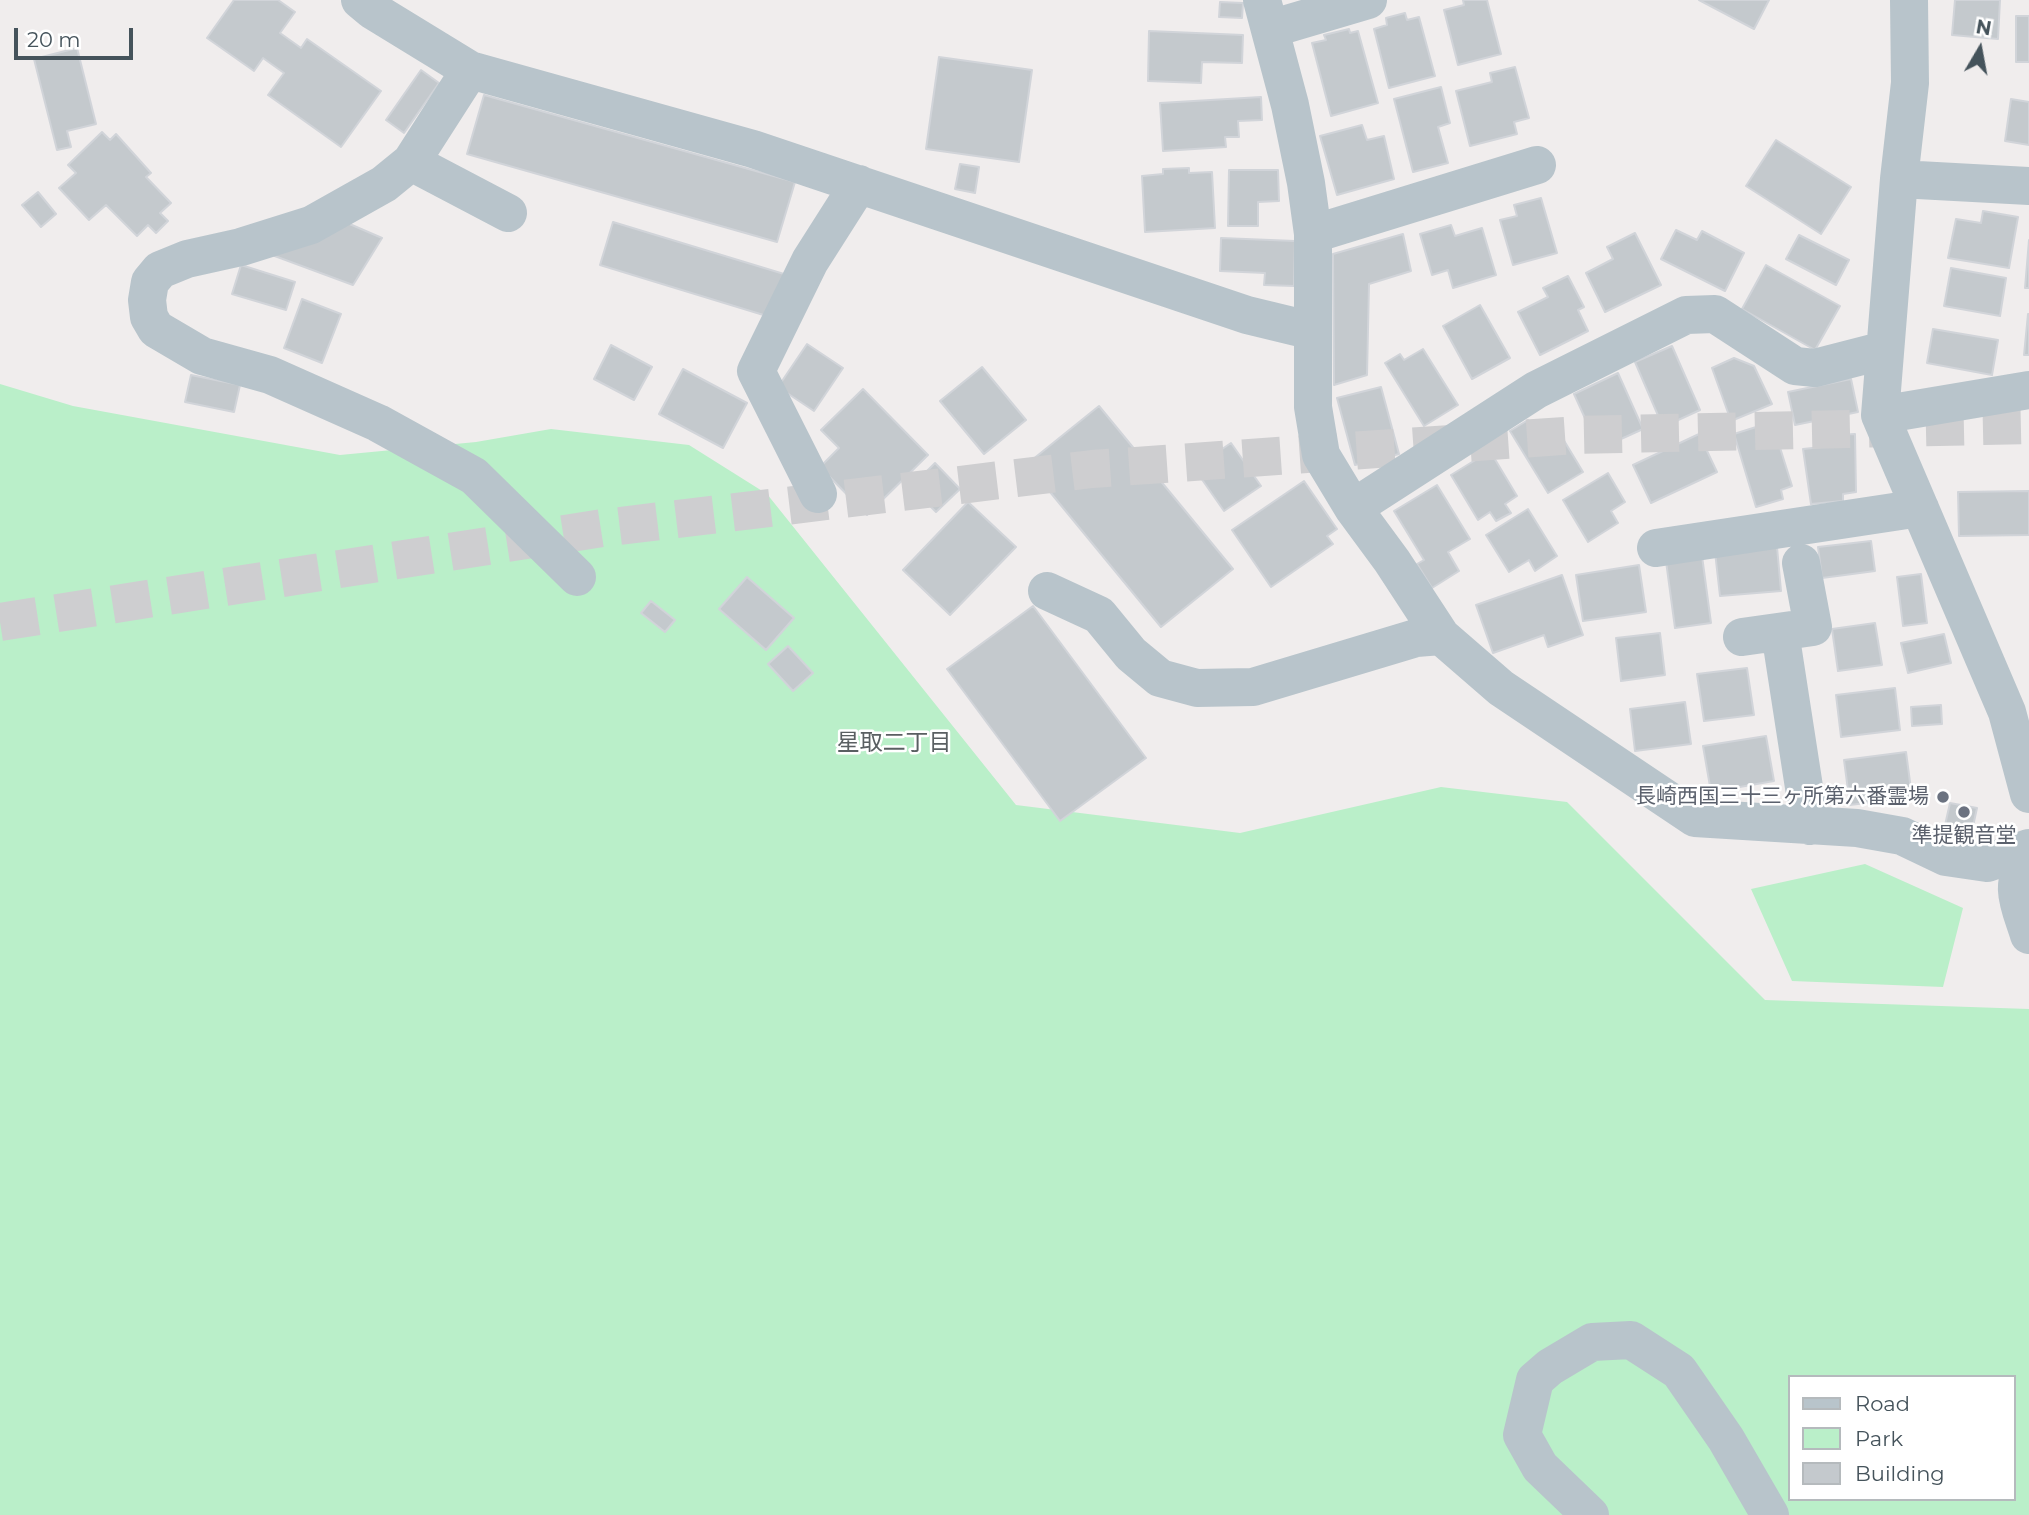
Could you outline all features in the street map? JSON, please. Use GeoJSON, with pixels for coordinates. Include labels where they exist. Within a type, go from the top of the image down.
{"type":"FeatureCollection","features":[{"type":"Feature","properties":{"kind":"street"},"geometry":{"type":"LineString","coordinates":[[360,0],[470,70],[753,149],[1247,315],[1313,331]]}},
{"type":"Feature","properties":{"kind":"street"},"geometry":{"type":"LineString","coordinates":[[1368,0],[1266,14],[1304,170],[1313,234],[1313,407],[1321,455],[1353,508],[1392,561],[1441,636],[1501,688],[1695,818],[1857,828],[1902,836],[1946,857],[1987,863],[2029,848]]}},
{"type":"Feature","properties":{"kind":"street"},"geometry":{"type":"LineString","coordinates":[[1909,0],[1910,83],[1899,179],[1880,415],[2007,712],[2029,794]]}},
{"type":"Feature","properties":{"kind":"street"},"geometry":{"type":"LineString","coordinates":[[470,70],[411,162],[384,184],[311,225],[241,247],[187,259],[160,270],[150,282],[147,300],[149,317],[156,329],[202,356],[270,375],[378,423],[474,475],[577,577]]}},
{"type":"Feature","properties":{"kind":"street"},"geometry":{"type":"LineString","coordinates":[[411,162],[508,213]]}},
{"type":"Feature","properties":{"kind":"street"},"geometry":{"type":"LineString","coordinates":[[1313,234],[1537,165]]}},
{"type":"Feature","properties":{"kind":"street"},"geometry":{"type":"LineString","coordinates":[[1899,179],[2029,186]]}},
{"type":"Feature","properties":{"kind":"street"},"geometry":{"type":"LineString","coordinates":[[818,494],[756,372],[810,261],[859,184]]}},
{"type":"Feature","properties":{"kind":"street"},"geometry":{"type":"LineString","coordinates":[[1353,508],[1536,390],[1686,315],[1715,314],[1795,366],[1815,368],[1885,350]]}},
{"type":"Feature","properties":{"kind":"street"},"geometry":{"type":"LineString","coordinates":[[1880,415],[2029,390]]}},
{"type":"Feature","properties":{"kind":"street"},"geometry":{"type":"LineString","coordinates":[[1656,548],[1920,508]]}},
{"type":"Feature","properties":{"kind":"street"},"geometry":{"type":"LineString","coordinates":[[1742,637],[1813,627],[1801,563]]}},
{"type":"Feature","properties":{"kind":"street"},"geometry":{"type":"LineString","coordinates":[[1047,591],[1099,615],[1131,654],[1160,678],[1197,688],[1253,687],[1416,638],[1441,636]]}},
{"type":"Feature","properties":{"kind":"street"},"geometry":{"type":"LineString","coordinates":[[1780,632],[1810,826]]}},
{"type":"Feature","properties":{"kind":"street"},"geometry":{"type":"LineString","coordinates":[[2029,858],[2022,866],[2015,887],[2029,935]]}},
{"type":"Feature","properties":{"kind":"street"},"geometry":{"type":"LineString","coordinates":[[1590,1515],[1540,1467],[1522,1435],[1535,1380],[1550,1367],[1592,1342],[1632,1340],[1679,1371],[1726,1439],[1770,1515]]}},
{"type":"Feature","properties":{"kind":"green space"},"geometry":{"type":"Polygon","coordinates":[[[0,384],[73,406],[340,455],[476,442],[551,429],[689,445],[767,494],[1016,805],[1240,833],[1441,787],[1567,802],[1765,1000],[2029,1009],[2029,1515],[0,1515],[0,384]]]}},
{"type":"Feature","properties":{"kind":"green space"},"geometry":{"type":"Polygon","coordinates":[[[1865,864],[1963,908],[1943,987],[1792,981],[1751,889],[1865,864]]]}},
{"type":"Feature","properties":{"kind":"building"},"geometry":{"type":"Polygon","coordinates":[[[234,0],[278,0],[295,12],[280,33],[301,48],[307,39],[381,91],[341,147],[268,95],[284,73],[263,58],[254,71],[207,38],[234,0]]]}},
{"type":"Feature","properties":{"kind":"building"},"geometry":{"type":"Polygon","coordinates":[[[1463,0],[1487,0],[1501,54],[1458,65],[1444,10],[1464,5],[1463,0]]]}},
{"type":"Feature","properties":{"kind":"building"},"geometry":{"type":"Polygon","coordinates":[[[1699,0],[1769,0],[1754,29],[1699,0]]]}},
{"type":"Feature","properties":{"kind":"building"},"geometry":{"type":"Polygon","coordinates":[[[1955,0],[2000,0],[1998,39],[1952,35],[1955,0]]]}},
{"type":"Feature","properties":{"kind":"building"},"geometry":{"type":"Polygon","coordinates":[[[1220,2],[1243,3],[1242,18],[1219,17],[1220,2]]]}},
{"type":"Feature","properties":{"kind":"building"},"geometry":{"type":"Polygon","coordinates":[[[1405,13],[1407,20],[1419,17],[1435,76],[1389,88],[1374,29],[1387,25],[1386,18],[1405,13]]]}},
{"type":"Feature","properties":{"kind":"building"},"geometry":{"type":"Polygon","coordinates":[[[2016,16],[2029,16],[2029,62],[2016,62],[2016,16]]]}},
{"type":"Feature","properties":{"kind":"building"},"geometry":{"type":"Polygon","coordinates":[[[1349,29],[1350,33],[1358,31],[1378,103],[1331,116],[1312,43],[1326,40],[1324,35],[1349,29]]]}},
{"type":"Feature","properties":{"kind":"building"},"geometry":{"type":"Polygon","coordinates":[[[1149,31],[1243,35],[1242,63],[1202,62],[1201,83],[1148,81],[1149,31]]]}},
{"type":"Feature","properties":{"kind":"building"},"geometry":{"type":"Polygon","coordinates":[[[77,48],[96,124],[67,131],[71,147],[57,150],[34,59],[77,48]]]}},
{"type":"Feature","properties":{"kind":"building"},"geometry":{"type":"Polygon","coordinates":[[[939,57],[1032,70],[1019,162],[926,149],[939,57]]]}},
{"type":"Feature","properties":{"kind":"building"},"geometry":{"type":"Polygon","coordinates":[[[1515,67],[1529,118],[1514,122],[1517,134],[1470,146],[1456,91],[1492,82],[1490,73],[1515,67]]]}},
{"type":"Feature","properties":{"kind":"building"},"geometry":{"type":"Polygon","coordinates":[[[421,70],[439,83],[404,133],[386,120],[421,70]]]}},
{"type":"Feature","properties":{"kind":"building"},"geometry":{"type":"Polygon","coordinates":[[[1441,87],[1450,123],[1438,127],[1448,163],[1413,172],[1394,99],[1441,87]]]}},
{"type":"Feature","properties":{"kind":"building"},"geometry":{"type":"Polygon","coordinates":[[[484,95],[795,182],[777,242],[467,154],[484,95]]]}},
{"type":"Feature","properties":{"kind":"building"},"geometry":{"type":"Polygon","coordinates":[[[1261,97],[1262,120],[1238,121],[1239,137],[1225,137],[1226,147],[1163,151],[1160,103],[1261,97]]]}},
{"type":"Feature","properties":{"kind":"building"},"geometry":{"type":"Polygon","coordinates":[[[2011,99],[2029,102],[2029,145],[2005,141],[2011,99]]]}},
{"type":"Feature","properties":{"kind":"building"},"geometry":{"type":"Polygon","coordinates":[[[1362,125],[1367,140],[1384,136],[1394,179],[1337,195],[1320,136],[1362,125]]]}},
{"type":"Feature","properties":{"kind":"building"},"geometry":{"type":"Polygon","coordinates":[[[102,132],[110,140],[116,134],[151,173],[146,177],[171,203],[160,213],[168,221],[156,233],[148,225],[137,236],[106,205],[89,220],[59,188],[76,173],[68,165],[102,132]]]}},
{"type":"Feature","properties":{"kind":"building"},"geometry":{"type":"Polygon","coordinates":[[[1776,140],[1851,187],[1821,234],[1746,186],[1776,140]]]}},
{"type":"Feature","properties":{"kind":"building"},"geometry":{"type":"Polygon","coordinates":[[[960,164],[979,167],[975,193],[955,189],[960,164]]]}},
{"type":"Feature","properties":{"kind":"building"},"geometry":{"type":"Polygon","coordinates":[[[1189,168],[1189,173],[1212,172],[1215,228],[1145,232],[1142,176],[1163,174],[1163,169],[1189,168]]]}},
{"type":"Feature","properties":{"kind":"building"},"geometry":{"type":"Polygon","coordinates":[[[1229,170],[1278,170],[1279,201],[1258,202],[1258,226],[1228,226],[1229,170]]]}},
{"type":"Feature","properties":{"kind":"building"},"geometry":{"type":"Polygon","coordinates":[[[38,192],[56,214],[41,227],[22,205],[38,192]]]}},
{"type":"Feature","properties":{"kind":"building"},"geometry":{"type":"Polygon","coordinates":[[[1541,198],[1557,253],[1513,265],[1500,220],[1517,216],[1514,205],[1541,198]]]}},
{"type":"Feature","properties":{"kind":"building"},"geometry":{"type":"Polygon","coordinates":[[[1983,211],[2018,217],[2009,268],[1948,258],[1956,219],[1981,223],[1983,211]]]}},
{"type":"Feature","properties":{"kind":"building"},"geometry":{"type":"Polygon","coordinates":[[[345,222],[382,238],[353,285],[272,255],[345,222]]]}},
{"type":"Feature","properties":{"kind":"building"},"geometry":{"type":"Polygon","coordinates":[[[613,222],[784,274],[770,317],[600,265],[613,222]]]}},
{"type":"Feature","properties":{"kind":"building"},"geometry":{"type":"Polygon","coordinates":[[[1451,225],[1455,236],[1482,228],[1496,275],[1453,288],[1448,270],[1432,275],[1420,234],[1451,225]]]}},
{"type":"Feature","properties":{"kind":"building"},"geometry":{"type":"Polygon","coordinates":[[[1676,230],[1697,240],[1702,231],[1744,253],[1725,291],[1661,259],[1676,230]]]}},
{"type":"Feature","properties":{"kind":"building"},"geometry":{"type":"Polygon","coordinates":[[[1635,233],[1661,285],[1605,312],[1586,273],[1613,259],[1607,247],[1635,233]]]}},
{"type":"Feature","properties":{"kind":"building"},"geometry":{"type":"Polygon","coordinates":[[[1403,234],[1411,271],[1369,284],[1367,375],[1334,385],[1333,254],[1403,234]]]}},
{"type":"Feature","properties":{"kind":"building"},"geometry":{"type":"Polygon","coordinates":[[[1799,235],[1849,260],[1836,285],[1786,259],[1799,235]]]}},
{"type":"Feature","properties":{"kind":"building"},"geometry":{"type":"Polygon","coordinates":[[[1221,238],[1295,241],[1294,286],[1264,285],[1265,273],[1220,271],[1221,238]]]}},
{"type":"Feature","properties":{"kind":"building"},"geometry":{"type":"Polygon","coordinates":[[[2029,240],[2029,288],[2025,288],[2029,240]]]}},
{"type":"Feature","properties":{"kind":"building"},"geometry":{"type":"Polygon","coordinates":[[[241,265],[295,282],[286,310],[232,294],[241,265]]]}},
{"type":"Feature","properties":{"kind":"building"},"geometry":{"type":"Polygon","coordinates":[[[1766,265],[1840,306],[1815,350],[1742,309],[1766,265]]]}},
{"type":"Feature","properties":{"kind":"building"},"geometry":{"type":"Polygon","coordinates":[[[1951,268],[2006,278],[2000,316],[1944,306],[1951,268]]]}},
{"type":"Feature","properties":{"kind":"building"},"geometry":{"type":"Polygon","coordinates":[[[1568,276],[1584,307],[1578,310],[1588,331],[1540,355],[1518,312],[1548,297],[1543,288],[1568,276]]]}},
{"type":"Feature","properties":{"kind":"building"},"geometry":{"type":"Polygon","coordinates":[[[302,299],[341,314],[322,363],[284,348],[302,299]]]}},
{"type":"Feature","properties":{"kind":"building"},"geometry":{"type":"Polygon","coordinates":[[[1480,305],[1510,358],[1472,379],[1443,326],[1480,305]]]}},
{"type":"Feature","properties":{"kind":"building"},"geometry":{"type":"Polygon","coordinates":[[[2028,314],[2029,355],[2024,355],[2028,314]]]}},
{"type":"Feature","properties":{"kind":"building"},"geometry":{"type":"Polygon","coordinates":[[[1933,329],[1998,340],[1992,375],[1927,363],[1933,329]]]}},
{"type":"Feature","properties":{"kind":"building"},"geometry":{"type":"Polygon","coordinates":[[[807,344],[843,368],[814,411],[778,387],[807,344]]]}},
{"type":"Feature","properties":{"kind":"building"},"geometry":{"type":"Polygon","coordinates":[[[611,345],[652,367],[634,400],[594,379],[611,345]]]}},
{"type":"Feature","properties":{"kind":"building"},"geometry":{"type":"Polygon","coordinates":[[[1672,346],[1700,410],[1663,427],[1635,362],[1672,346]]]}},
{"type":"Feature","properties":{"kind":"building"},"geometry":{"type":"Polygon","coordinates":[[[1423,349],[1458,405],[1424,426],[1385,363],[1400,354],[1404,360],[1423,349]]]}},
{"type":"Feature","properties":{"kind":"building"},"geometry":{"type":"Polygon","coordinates":[[[1734,358],[1754,366],[1772,404],[1731,421],[1712,368],[1734,358]]]}},
{"type":"Feature","properties":{"kind":"building"},"geometry":{"type":"Polygon","coordinates":[[[982,367],[1026,420],[984,454],[940,401],[982,367]]]}},
{"type":"Feature","properties":{"kind":"building"},"geometry":{"type":"Polygon","coordinates":[[[683,369],[747,403],[723,448],[659,414],[683,369]]]}},
{"type":"Feature","properties":{"kind":"building"},"geometry":{"type":"Polygon","coordinates":[[[1618,373],[1643,429],[1599,449],[1574,394],[1618,373]]]}},
{"type":"Feature","properties":{"kind":"building"},"geometry":{"type":"Polygon","coordinates":[[[191,375],[240,385],[234,412],[185,402],[191,375]]]}},
{"type":"Feature","properties":{"kind":"building"},"geometry":{"type":"Polygon","coordinates":[[[1851,379],[1858,412],[1795,425],[1788,392],[1851,379]]]}},
{"type":"Feature","properties":{"kind":"building"},"geometry":{"type":"Polygon","coordinates":[[[1381,387],[1399,454],[1355,465],[1337,398],[1381,387]]]}},
{"type":"Feature","properties":{"kind":"building"},"geometry":{"type":"Polygon","coordinates":[[[863,389],[928,455],[867,515],[820,467],[839,448],[821,430],[863,389]]]}},
{"type":"Feature","properties":{"kind":"building"},"geometry":{"type":"Polygon","coordinates":[[[1099,406],[1233,569],[1161,627],[1027,464],[1099,406]]]}},
{"type":"Feature","properties":{"kind":"building"},"geometry":{"type":"Polygon","coordinates":[[[1528,420],[1537,435],[1554,424],[1583,472],[1548,493],[1510,431],[1528,420]]]}},
{"type":"Feature","properties":{"kind":"building"},"geometry":{"type":"Polygon","coordinates":[[[1772,422],[1792,486],[1781,490],[1783,499],[1756,507],[1734,434],[1772,422]]]}},
{"type":"Feature","properties":{"kind":"building"},"geometry":{"type":"Polygon","coordinates":[[[1699,434],[1717,472],[1651,503],[1633,465],[1699,434]]]}},
{"type":"Feature","properties":{"kind":"building"},"geometry":{"type":"Polygon","coordinates":[[[1855,434],[1856,492],[1843,494],[1843,501],[1811,504],[1803,449],[1822,447],[1820,436],[1855,434]]]}},
{"type":"Feature","properties":{"kind":"building"},"geometry":{"type":"Polygon","coordinates":[[[1231,443],[1261,486],[1224,511],[1194,468],[1231,443]]]}},
{"type":"Feature","properties":{"kind":"building"},"geometry":{"type":"Polygon","coordinates":[[[1490,451],[1517,496],[1505,504],[1511,513],[1496,521],[1490,512],[1478,520],[1451,475],[1490,451]]]}},
{"type":"Feature","properties":{"kind":"building"},"geometry":{"type":"Polygon","coordinates":[[[935,463],[960,489],[936,512],[911,487],[935,463]]]}},
{"type":"Feature","properties":{"kind":"building"},"geometry":{"type":"Polygon","coordinates":[[[1608,473],[1625,502],[1611,511],[1618,523],[1588,542],[1563,500],[1608,473]]]}},
{"type":"Feature","properties":{"kind":"building"},"geometry":{"type":"Polygon","coordinates":[[[1304,481],[1337,529],[1327,536],[1333,544],[1271,587],[1232,530],[1304,481]]]}},
{"type":"Feature","properties":{"kind":"building"},"geometry":{"type":"Polygon","coordinates":[[[1437,485],[1470,539],[1448,552],[1459,571],[1432,588],[1417,564],[1424,560],[1394,511],[1437,485]]]}},
{"type":"Feature","properties":{"kind":"building"},"geometry":{"type":"Polygon","coordinates":[[[2029,491],[2029,535],[1959,536],[1958,492],[2029,491]]]}},
{"type":"Feature","properties":{"kind":"building"},"geometry":{"type":"Polygon","coordinates":[[[968,502],[1016,547],[950,615],[903,570],[968,502]]]}},
{"type":"Feature","properties":{"kind":"building"},"geometry":{"type":"Polygon","coordinates":[[[1528,509],[1557,556],[1535,571],[1529,560],[1509,572],[1486,535],[1528,509]]]}},
{"type":"Feature","properties":{"kind":"building"},"geometry":{"type":"Polygon","coordinates":[[[1871,541],[1875,571],[1822,578],[1818,547],[1871,541]]]}},
{"type":"Feature","properties":{"kind":"building"},"geometry":{"type":"Polygon","coordinates":[[[1777,547],[1781,591],[1720,596],[1715,552],[1777,547]]]}},
{"type":"Feature","properties":{"kind":"building"},"geometry":{"type":"Polygon","coordinates":[[[1702,556],[1711,623],[1675,628],[1666,561],[1702,556]]]}},
{"type":"Feature","properties":{"kind":"building"},"geometry":{"type":"Polygon","coordinates":[[[1639,565],[1646,612],[1583,621],[1576,575],[1639,565]]]}},
{"type":"Feature","properties":{"kind":"building"},"geometry":{"type":"Polygon","coordinates":[[[1921,574],[1927,623],[1903,626],[1897,577],[1921,574]]]}},
{"type":"Feature","properties":{"kind":"building"},"geometry":{"type":"Polygon","coordinates":[[[1562,575],[1583,635],[1548,647],[1544,635],[1493,653],[1476,605],[1562,575]]]}},
{"type":"Feature","properties":{"kind":"building"},"geometry":{"type":"Polygon","coordinates":[[[747,577],[794,618],[766,650],[719,609],[747,577]]]}},
{"type":"Feature","properties":{"kind":"building"},"geometry":{"type":"Polygon","coordinates":[[[651,601],[675,620],[665,632],[641,613],[651,601]]]}},
{"type":"Feature","properties":{"kind":"building"},"geometry":{"type":"Polygon","coordinates":[[[1033,606],[1146,758],[1060,821],[947,669],[1033,606]]]}},
{"type":"Feature","properties":{"kind":"building"},"geometry":{"type":"Polygon","coordinates":[[[1875,623],[1882,665],[1838,671],[1832,629],[1875,623]]]}},
{"type":"Feature","properties":{"kind":"building"},"geometry":{"type":"Polygon","coordinates":[[[1660,633],[1665,675],[1621,681],[1616,638],[1660,633]]]}},
{"type":"Feature","properties":{"kind":"building"},"geometry":{"type":"Polygon","coordinates":[[[1944,634],[1951,663],[1908,673],[1901,643],[1944,634]]]}},
{"type":"Feature","properties":{"kind":"building"},"geometry":{"type":"Polygon","coordinates":[[[788,646],[813,673],[793,691],[768,664],[788,646]]]}},
{"type":"Feature","properties":{"kind":"building"},"geometry":{"type":"Polygon","coordinates":[[[1747,668],[1754,715],[1704,721],[1697,674],[1747,668]]]}},
{"type":"Feature","properties":{"kind":"building"},"geometry":{"type":"Polygon","coordinates":[[[1895,688],[1900,730],[1841,737],[1836,695],[1895,688]]]}},
{"type":"Feature","properties":{"kind":"building"},"geometry":{"type":"Polygon","coordinates":[[[1685,702],[1691,744],[1635,751],[1630,709],[1685,702]]]}},
{"type":"Feature","properties":{"kind":"building"},"geometry":{"type":"Polygon","coordinates":[[[1941,705],[1942,724],[1912,726],[1911,707],[1941,705]]]}},
{"type":"Feature","properties":{"kind":"building"},"geometry":{"type":"Polygon","coordinates":[[[1766,736],[1774,781],[1711,792],[1703,746],[1766,736]]]}},
{"type":"Feature","properties":{"kind":"building"},"geometry":{"type":"Polygon","coordinates":[[[1906,752],[1912,797],[1850,805],[1844,760],[1906,752]]]}},
{"type":"Feature","properties":{"kind":"building"},"geometry":{"type":"Polygon","coordinates":[[[1950,803],[1977,808],[1970,840],[1943,834],[1950,803]]]}},
{"type":"Feature","properties":{"kind":"tunnel"},"geometry":{"type":"LineString","coordinates":[[0,622],[603,528],[1092,469],[1578,435],[2029,425]]}},
{"type":"Feature","properties":{"kind":"place","name":"長崎西国三十三ヶ所第六番霊場"},"geometry":{"type":"Point","coordinates":[1943,797]}},
{"type":"Feature","properties":{"kind":"place","name":"準提観音堂"},"geometry":{"type":"Point","coordinates":[1964,812]}},
{"type":"Feature","properties":{"kind":"district","name":"星取二丁目"},"geometry":{"type":"Point","coordinates":[894,743]}}]}
